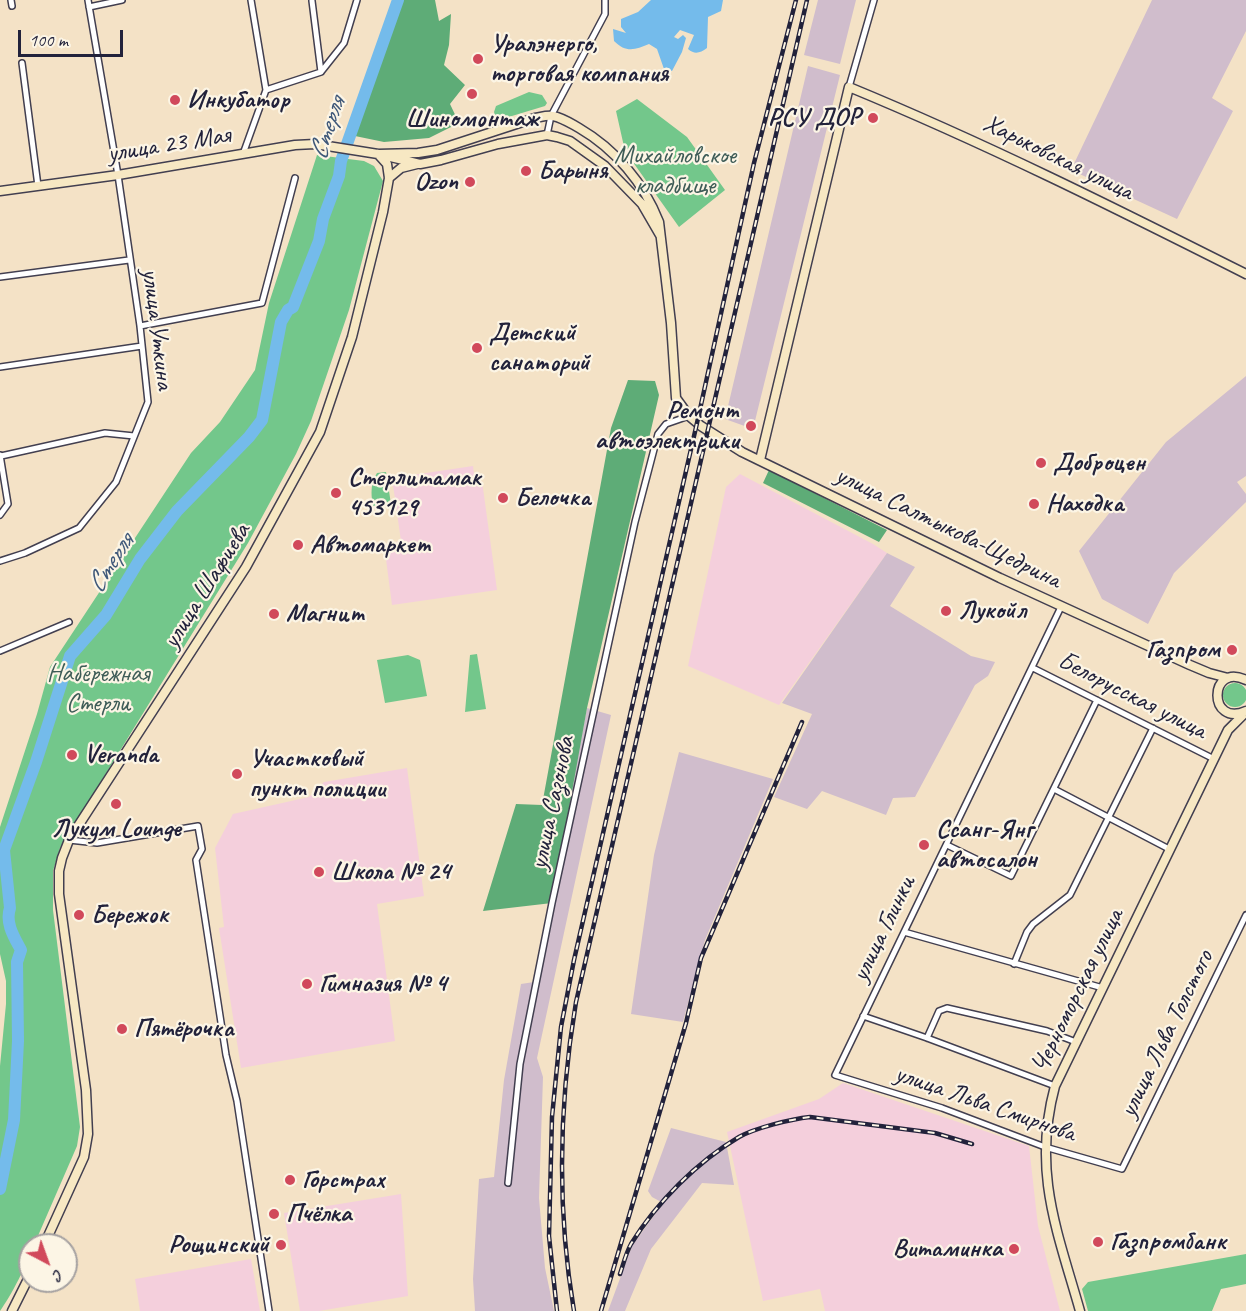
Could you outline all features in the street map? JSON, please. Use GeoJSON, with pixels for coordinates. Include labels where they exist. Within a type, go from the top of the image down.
{"type":"FeatureCollection","features":[{"type":"Feature","properties":{"kind":"main road"},"geometry":{"type":"LineString","coordinates":[[760,460],[849,87]]}},
{"type":"Feature","properties":{"kind":"main road","name":"Харьковская улица"},"geometry":{"type":"LineString","coordinates":[[849,87],[936,123],[1246,273]]}},
{"type":"Feature","properties":{"kind":"main road"},"geometry":{"type":"LineString","coordinates":[[378,154],[437,150],[535,118],[551,116],[563,119],[592,136],[616,155],[655,209],[663,240]]}},
{"type":"Feature","properties":{"kind":"main road"},"geometry":{"type":"LineString","coordinates":[[389,178],[401,168],[441,160],[498,144],[548,135],[570,141],[605,166],[642,204],[663,240]]}},
{"type":"Feature","properties":{"kind":"main road","name":"улица 23 Мая"},"geometry":{"type":"LineString","coordinates":[[0,191],[118,175],[295,145],[315,144],[378,154]]}},
{"type":"Feature","properties":{"kind":"main road"},"geometry":{"type":"LineString","coordinates":[[437,150],[436,156],[441,160]]}},
{"type":"Feature","properties":{"kind":"main road"},"geometry":{"type":"LineString","coordinates":[[378,154],[420,164]]}},
{"type":"Feature","properties":{"kind":"main road"},"geometry":{"type":"LineString","coordinates":[[378,154],[387,164],[389,178]]}},
{"type":"Feature","properties":{"kind":"main road","name":"улица Шафиева"},"geometry":{"type":"LineString","coordinates":[[49,1233],[84,1157],[88,1134],[86,1090],[59,894],[59,871],[62,858],[69,840],[246,567],[320,432],[351,337],[389,178]]}},
{"type":"Feature","properties":{"kind":"main road","name":"улица Салтыкова-Щедрина"},"geometry":{"type":"LineString","coordinates":[[663,240],[676,398],[689,416],[733,446],[760,460],[1061,607],[1209,673],[1246,680]]}},
{"type":"Feature","properties":{"kind":"main road"},"geometry":{"type":"LineString","coordinates":[[1209,673],[1217,690],[1217,701],[1223,710],[1228,730]]}},
{"type":"Feature","properties":{"kind":"main road"},"geometry":{"type":"LineString","coordinates":[[1217,690],[1228,678]]}},
{"type":"Feature","properties":{"kind":"main road"},"geometry":{"type":"LineString","coordinates":[[1223,710],[1234,714],[1246,711]]}},
{"type":"Feature","properties":{"kind":"main road","name":"Черноморская улица"},"geometry":{"type":"LineString","coordinates":[[1080,1311],[1049,1202],[1045,1171],[1048,1111],[1055,1086],[1169,849],[1228,730],[1246,711]]}},
{"type":"Feature","properties":{"kind":"main road"},"geometry":{"type":"LineString","coordinates":[[12,1311],[21,1293]]}},
{"type":"Feature","properties":{"kind":"street","name":"улица Уткина"},"geometry":{"type":"LineString","coordinates":[[0,561],[25,553],[79,528],[116,482],[148,402],[140,326],[118,175],[88,0]]}},
{"type":"Feature","properties":{"kind":"street"},"geometry":{"type":"LineString","coordinates":[[89,7],[122,0]]}},
{"type":"Feature","properties":{"kind":"street"},"geometry":{"type":"LineString","coordinates":[[243,154],[266,90],[251,0]]}},
{"type":"Feature","properties":{"kind":"street"},"geometry":{"type":"LineString","coordinates":[[266,90],[321,72],[344,43],[357,0]]}},
{"type":"Feature","properties":{"kind":"street"},"geometry":{"type":"LineString","coordinates":[[548,135],[551,116],[604,14],[605,0]]}},
{"type":"Feature","properties":{"kind":"street"},"geometry":{"type":"LineString","coordinates":[[849,87],[874,0]]}},
{"type":"Feature","properties":{"kind":"street"},"geometry":{"type":"LineString","coordinates":[[312,1],[321,72]]}},
{"type":"Feature","properties":{"kind":"street"},"geometry":{"type":"LineString","coordinates":[[22,63],[38,186]]}},
{"type":"Feature","properties":{"kind":"street"},"geometry":{"type":"LineString","coordinates":[[140,326],[262,303],[295,178]]}},
{"type":"Feature","properties":{"kind":"street"},"geometry":{"type":"LineString","coordinates":[[0,277],[129,260]]}},
{"type":"Feature","properties":{"kind":"street"},"geometry":{"type":"LineString","coordinates":[[0,368],[142,346]]}},
{"type":"Feature","properties":{"kind":"street","name":"улица Сазонова"},"geometry":{"type":"LineString","coordinates":[[508,1184],[520,1064],[635,522],[658,434],[666,424],[689,416]]}},
{"type":"Feature","properties":{"kind":"street"},"geometry":{"type":"LineString","coordinates":[[0,515],[8,504],[0,455],[105,433],[134,436]]}},
{"type":"Feature","properties":{"kind":"street","name":"улица Глинки"},"geometry":{"type":"LineString","coordinates":[[835,1075],[1061,607]]}},
{"type":"Feature","properties":{"kind":"street"},"geometry":{"type":"LineString","coordinates":[[0,651],[69,622]]}},
{"type":"Feature","properties":{"kind":"street","name":"Белорусская улица"},"geometry":{"type":"LineString","coordinates":[[1033,668],[1214,759]]}},
{"type":"Feature","properties":{"kind":"street"},"geometry":{"type":"LineString","coordinates":[[947,845],[1011,876],[1097,700]]}},
{"type":"Feature","properties":{"kind":"street"},"geometry":{"type":"LineString","coordinates":[[1014,964],[1027,932],[1033,924],[1070,895],[1153,728]]}},
{"type":"Feature","properties":{"kind":"street"},"geometry":{"type":"LineString","coordinates":[[1054,789],[1169,849]]}},
{"type":"Feature","properties":{"kind":"street"},"geometry":{"type":"LineString","coordinates":[[69,840],[97,843],[198,826],[202,849],[196,860],[197,872],[225,1055],[237,1101],[269,1311]]}},
{"type":"Feature","properties":{"kind":"street","name":"улица Льва Толстого"},"geometry":{"type":"LineString","coordinates":[[1122,1169],[1246,915]]}},
{"type":"Feature","properties":{"kind":"street"},"geometry":{"type":"LineString","coordinates":[[904,932],[1103,988]]}},
{"type":"Feature","properties":{"kind":"street"},"geometry":{"type":"LineString","coordinates":[[927,1038],[939,1011],[947,1008],[1047,1031],[1076,1042]]}},
{"type":"Feature","properties":{"kind":"street"},"geometry":{"type":"LineString","coordinates":[[863,1016],[1055,1086]]}},
{"type":"Feature","properties":{"kind":"street","name":"улица Льва Смирнова"},"geometry":{"type":"LineString","coordinates":[[835,1075],[942,1108],[1045,1147],[1122,1169]]}},
{"type":"Feature","properties":{"kind":"shaded area"},"geometry":{"type":"Polygon","coordinates":[[[818,0],[856,0],[840,64],[804,55],[818,0]]]}},
{"type":"Feature","properties":{"kind":"shaded area"},"geometry":{"type":"Polygon","coordinates":[[[1152,0],[1246,0],[1246,31],[1212,98],[1233,111],[1177,219],[1071,170],[1152,0]]]}},
{"type":"Feature","properties":{"kind":"shaded area"},"geometry":{"type":"Polygon","coordinates":[[[808,66],[840,75],[753,429],[725,419],[808,66]]]}},
{"type":"Feature","properties":{"kind":"shaded area"},"geometry":{"type":"Polygon","coordinates":[[[1246,376],[1246,476],[1237,482],[1246,494],[1246,502],[1174,573],[1148,624],[1102,599],[1079,551],[1166,442],[1246,376]]]}},
{"type":"Feature","properties":{"kind":"shaded area"},"geometry":{"type":"Polygon","coordinates":[[[473,466],[475,482],[482,481],[497,590],[392,605],[384,544],[401,541],[392,478],[473,466]]]}},
{"type":"Feature","properties":{"kind":"shaded area"},"geometry":{"type":"Polygon","coordinates":[[[740,474],[887,553],[779,705],[688,666],[726,487],[740,474]]]}},
{"type":"Feature","properties":{"kind":"shaded area"},"geometry":{"type":"Polygon","coordinates":[[[887,553],[915,567],[890,606],[971,656],[995,662],[988,676],[975,685],[915,797],[893,798],[886,815],[822,791],[807,809],[774,797],[812,714],[782,703],[887,553]]]}},
{"type":"Feature","properties":{"kind":"shaded area"},"geometry":{"type":"Polygon","coordinates":[[[587,708],[611,715],[537,1058],[543,1077],[539,1198],[545,1268],[554,1311],[475,1311],[473,1279],[479,1179],[494,1177],[504,1080],[521,984],[534,982],[587,708]]]}},
{"type":"Feature","properties":{"kind":"shaded area"},"geometry":{"type":"Polygon","coordinates":[[[679,752],[773,779],[705,940],[683,1022],[631,1014],[654,855],[679,752]]]}},
{"type":"Feature","properties":{"kind":"shaded area"},"geometry":{"type":"Polygon","coordinates":[[[407,768],[424,896],[377,904],[395,1041],[241,1068],[219,928],[224,927],[215,848],[233,814],[309,797],[324,782],[407,768]]]}},
{"type":"Feature","properties":{"kind":"shaded area"},"geometry":{"type":"Polygon","coordinates":[[[843,1083],[1029,1146],[1038,1226],[1060,1311],[825,1311],[820,1289],[763,1301],[727,1132],[819,1099],[843,1083]]]}},
{"type":"Feature","properties":{"kind":"shaded area"},"geometry":{"type":"Polygon","coordinates":[[[671,1128],[726,1142],[734,1185],[702,1183],[651,1249],[625,1311],[608,1311],[632,1246],[663,1203],[652,1197],[648,1191],[671,1128]]]}},
{"type":"Feature","properties":{"kind":"shaded area"},"geometry":{"type":"Polygon","coordinates":[[[401,1194],[408,1296],[319,1311],[300,1311],[284,1213],[401,1194]]]}},
{"type":"Feature","properties":{"kind":"shaded area"},"geometry":{"type":"Polygon","coordinates":[[[251,1259],[260,1311],[140,1311],[135,1279],[251,1259]]]}},
{"type":"Feature","properties":{"kind":"green space"},"geometry":{"type":"Polygon","coordinates":[[[401,0],[435,0],[439,21],[451,14],[449,45],[444,65],[465,85],[450,104],[459,123],[429,138],[384,142],[355,136],[401,0]]]}},
{"type":"Feature","properties":{"kind":"green space"},"geometry":{"type":"Polygon","coordinates":[[[529,92],[542,95],[547,103],[545,106],[502,119],[496,118],[494,112],[496,106],[529,92]]]}},
{"type":"Feature","properties":{"kind":"green space","name":"Михайловское кладбище"},"geometry":{"type":"Polygon","coordinates":[[[637,99],[687,137],[725,190],[679,227],[625,151],[616,111],[637,99]]]}},
{"type":"Feature","properties":{"kind":"green space","name":"Набережная Стерли"},"geometry":{"type":"Polygon","coordinates":[[[317,155],[364,161],[374,166],[383,181],[349,310],[311,421],[296,454],[248,543],[60,848],[53,871],[53,910],[80,1127],[77,1146],[39,1233],[18,1233],[18,1280],[0,1311],[0,1066],[6,981],[0,954],[0,827],[50,667],[191,453],[220,422],[255,370],[269,303],[317,155]]]}},
{"type":"Feature","properties":{"kind":"green space"},"geometry":{"type":"Polygon","coordinates":[[[628,380],[655,381],[659,395],[587,708],[552,903],[483,911],[516,804],[542,805],[611,428],[628,380]]]}},
{"type":"Feature","properties":{"kind":"green space"},"geometry":{"type":"Polygon","coordinates":[[[769,470],[887,530],[879,542],[763,483],[769,470]]]}},
{"type":"Feature","properties":{"kind":"green space"},"geometry":{"type":"Polygon","coordinates":[[[386,472],[391,504],[373,506],[373,481],[377,473],[386,472]]]}},
{"type":"Feature","properties":{"kind":"green space"},"geometry":{"type":"Polygon","coordinates":[[[477,654],[486,709],[465,712],[470,655],[477,654]]]}},
{"type":"Feature","properties":{"kind":"green space"},"geometry":{"type":"Polygon","coordinates":[[[408,655],[420,660],[427,696],[385,703],[377,660],[408,655]]]}},
{"type":"Feature","properties":{"kind":"green space"},"geometry":{"type":"Polygon","coordinates":[[[1235,683],[1240,684],[1246,690],[1246,700],[1240,706],[1235,707],[1230,706],[1224,700],[1223,695],[1224,690],[1230,684],[1235,683]]]}},
{"type":"Feature","properties":{"kind":"green space"},"geometry":{"type":"Polygon","coordinates":[[[1246,1254],[1246,1284],[1221,1289],[1212,1311],[1088,1311],[1082,1289],[1088,1282],[1246,1254]]]}},
{"type":"Feature","properties":{"kind":"water"},"geometry":{"type":"Polygon","coordinates":[[[651,0],[723,0],[721,11],[708,17],[707,48],[697,53],[688,49],[694,35],[680,30],[674,37],[678,39],[683,35],[686,38],[672,71],[664,69],[657,49],[649,44],[627,49],[614,41],[613,29],[626,33],[621,27],[621,19],[638,12],[651,0]]]}},
{"type":"Feature","properties":{"kind":"waterway","name":"Стерля"},"geometry":{"type":"LineString","coordinates":[[0,1189],[14,1120],[18,1041],[17,962],[21,950],[9,924],[10,908],[4,850],[36,762],[70,656],[106,615],[140,559],[177,511],[249,437],[262,420],[281,322],[288,310],[293,307],[319,241],[323,219],[339,176],[341,161],[398,0]]}},
{"type":"Feature","properties":{"kind":"railway"},"geometry":{"type":"LineString","coordinates":[[557,1311],[549,1236],[552,1117],[561,1027],[574,960],[754,163],[796,0]]}},
{"type":"Feature","properties":{"kind":"railway"},"geometry":{"type":"LineString","coordinates":[[574,1311],[565,1234],[562,1156],[566,1079],[576,1002],[807,0]]}},
{"type":"Feature","properties":{"kind":"railway"},"geometry":{"type":"LineString","coordinates":[[601,1311],[686,1023],[701,958],[802,722]]}},
{"type":"Feature","properties":{"kind":"railway"},"geometry":{"type":"LineString","coordinates":[[620,1274],[631,1244],[641,1228],[679,1184],[723,1147],[754,1130],[810,1117],[935,1133],[972,1144]]}},
{"type":"Feature","properties":{"kind":"place","name":"Уралэнерго, торговая компания"},"geometry":{"type":"Point","coordinates":[478,59]}},
{"type":"Feature","properties":{"kind":"place","name":"Шиномонтаж"},"geometry":{"type":"Point","coordinates":[472,94]}},
{"type":"Feature","properties":{"kind":"place","name":"Инкубатор"},"geometry":{"type":"Point","coordinates":[175,100]}},
{"type":"Feature","properties":{"kind":"place","name":"РСУ ДОР"},"geometry":{"type":"Point","coordinates":[873,118]}},
{"type":"Feature","properties":{"kind":"place","name":"Барыня"},"geometry":{"type":"Point","coordinates":[526,171]}},
{"type":"Feature","properties":{"kind":"place","name":"Ozon"},"geometry":{"type":"Point","coordinates":[470,182]}},
{"type":"Feature","properties":{"kind":"place","name":"Детский санаторий"},"geometry":{"type":"Point","coordinates":[477,348]}},
{"type":"Feature","properties":{"kind":"place","name":"Ремонт автоэлектрики"},"geometry":{"type":"Point","coordinates":[751,426]}},
{"type":"Feature","properties":{"kind":"place","name":"Доброцен"},"geometry":{"type":"Point","coordinates":[1041,463]}},
{"type":"Feature","properties":{"kind":"place","name":"Стерлитамак 453129"},"geometry":{"type":"Point","coordinates":[336,493]}},
{"type":"Feature","properties":{"kind":"place","name":"Белочка"},"geometry":{"type":"Point","coordinates":[503,498]}},
{"type":"Feature","properties":{"kind":"place","name":"Находка"},"geometry":{"type":"Point","coordinates":[1034,504]}},
{"type":"Feature","properties":{"kind":"place","name":"Автомаркет"},"geometry":{"type":"Point","coordinates":[298,545]}},
{"type":"Feature","properties":{"kind":"place","name":"Лукойл"},"geometry":{"type":"Point","coordinates":[946,611]}},
{"type":"Feature","properties":{"kind":"place","name":"Магнит"},"geometry":{"type":"Point","coordinates":[274,614]}},
{"type":"Feature","properties":{"kind":"place","name":"Газпром"},"geometry":{"type":"Point","coordinates":[1232,650]}},
{"type":"Feature","properties":{"kind":"place","name":"Veranda"},"geometry":{"type":"Point","coordinates":[72,755]}},
{"type":"Feature","properties":{"kind":"place","name":"Участковый пункт полиции"},"geometry":{"type":"Point","coordinates":[237,774]}},
{"type":"Feature","properties":{"kind":"place","name":"Лукум Lounge"},"geometry":{"type":"Point","coordinates":[116,804]}},
{"type":"Feature","properties":{"kind":"place","name":"Ссанг-Янг автосалон"},"geometry":{"type":"Point","coordinates":[924,845]}},
{"type":"Feature","properties":{"kind":"place","name":"Школа № 24"},"geometry":{"type":"Point","coordinates":[319,872]}},
{"type":"Feature","properties":{"kind":"place","name":"Бережок"},"geometry":{"type":"Point","coordinates":[79,915]}},
{"type":"Feature","properties":{"kind":"place","name":"Гимназия № 4"},"geometry":{"type":"Point","coordinates":[307,984]}},
{"type":"Feature","properties":{"kind":"place","name":"Пятёрочка"},"geometry":{"type":"Point","coordinates":[122,1029]}},
{"type":"Feature","properties":{"kind":"place","name":"Горстрах"},"geometry":{"type":"Point","coordinates":[290,1180]}},
{"type":"Feature","properties":{"kind":"place","name":"Пчёлка"},"geometry":{"type":"Point","coordinates":[274,1214]}},
{"type":"Feature","properties":{"kind":"place","name":"Газпромбанк"},"geometry":{"type":"Point","coordinates":[1098,1242]}},
{"type":"Feature","properties":{"kind":"place","name":"Рощинский"},"geometry":{"type":"Point","coordinates":[281,1245]}},
{"type":"Feature","properties":{"kind":"place","name":"Витаминка"},"geometry":{"type":"Point","coordinates":[1014,1249]}}]}
